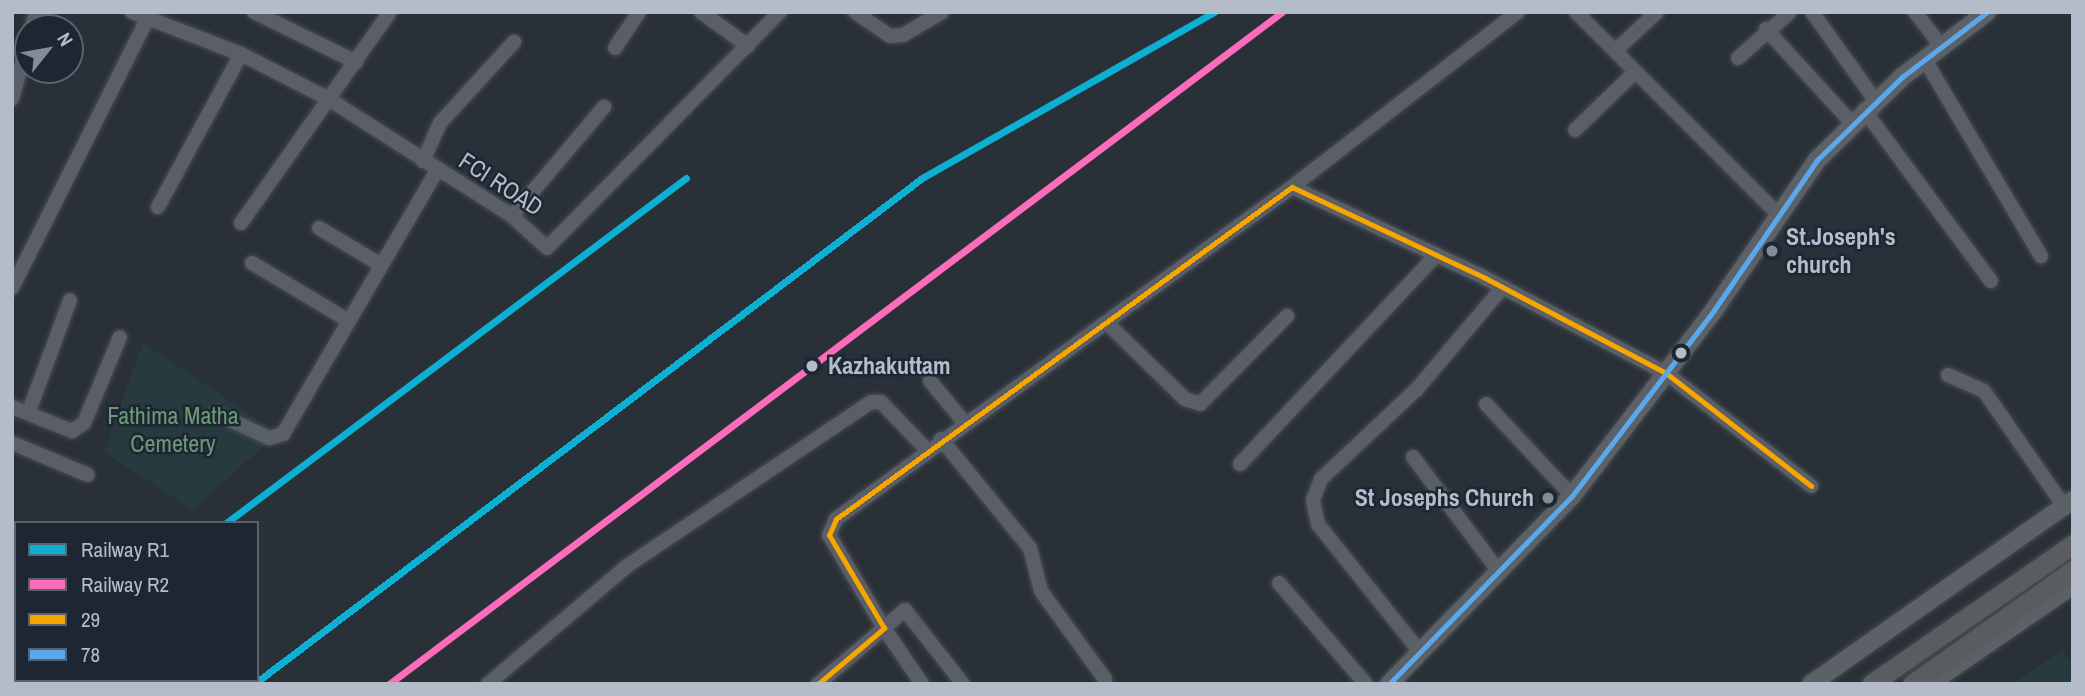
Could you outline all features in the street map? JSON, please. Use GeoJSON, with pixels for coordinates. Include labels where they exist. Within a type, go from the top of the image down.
{"type":"FeatureCollection","features":[{"type":"Feature","properties":{"kind":"highway"},"geometry":{"type":"LineString","coordinates":[[1871,684],[2073,544]]}},
{"type":"Feature","properties":{"kind":"highway"},"geometry":{"type":"LineString","coordinates":[[1912,684],[2073,570]]}},
{"type":"Feature","properties":{"kind":"main road"},"geometry":{"type":"LineString","coordinates":[[1389,684],[1500,573],[1572,496],[1666,373],[1779,215],[1863,111],[1987,12]]}},
{"type":"Feature","properties":{"kind":"main road"},"geometry":{"type":"LineString","coordinates":[[1811,684],[2070,506]]}},
{"type":"Feature","properties":{"kind":"main road"},"geometry":{"type":"LineString","coordinates":[[1824,684],[2070,506]]}},
{"type":"Feature","properties":{"kind":"main road"},"geometry":{"type":"LineString","coordinates":[[1929,684],[2073,585]]}},
{"type":"Feature","properties":{"kind":"main road"},"geometry":{"type":"LineString","coordinates":[[1947,684],[2073,597]]}},
{"type":"Feature","properties":{"kind":"street","name":"FCI ROAD"},"geometry":{"type":"LineString","coordinates":[[132,12],[240,54],[327,98],[512,216],[547,248],[780,12]]}},
{"type":"Feature","properties":{"kind":"street"},"geometry":{"type":"LineString","coordinates":[[254,12],[356,62]]}},
{"type":"Feature","properties":{"kind":"street"},"geometry":{"type":"LineString","coordinates":[[241,223],[390,12]]}},
{"type":"Feature","properties":{"kind":"street"},"geometry":{"type":"LineString","coordinates":[[615,48],[639,12]]}},
{"type":"Feature","properties":{"kind":"street"},"geometry":{"type":"LineString","coordinates":[[701,12],[748,46]]}},
{"type":"Feature","properties":{"kind":"street"},"geometry":{"type":"LineString","coordinates":[[855,12],[890,36],[903,35],[942,12]]}},
{"type":"Feature","properties":{"kind":"street"},"geometry":{"type":"LineString","coordinates":[[922,684],[884,628],[829,535],[836,519],[926,449],[1108,325],[1518,12]]}},
{"type":"Feature","properties":{"kind":"street"},"geometry":{"type":"LineString","coordinates":[[1576,12],[1779,215]]}},
{"type":"Feature","properties":{"kind":"street"},"geometry":{"type":"LineString","coordinates":[[1615,51],[1657,12]]}},
{"type":"Feature","properties":{"kind":"street"},"geometry":{"type":"LineString","coordinates":[[1738,58],[1766,29],[1790,12]]}},
{"type":"Feature","properties":{"kind":"street"},"geometry":{"type":"LineString","coordinates":[[1812,12],[1863,111],[1991,281]]}},
{"type":"Feature","properties":{"kind":"street"},"geometry":{"type":"LineString","coordinates":[[1915,12],[1942,47]]}},
{"type":"Feature","properties":{"kind":"street"},"geometry":{"type":"LineString","coordinates":[[12,288],[149,17]]}},
{"type":"Feature","properties":{"kind":"street"},"geometry":{"type":"LineString","coordinates":[[1766,29],[1863,111]]}},
{"type":"Feature","properties":{"kind":"street"},"geometry":{"type":"LineString","coordinates":[[424,161],[440,123],[514,42]]}},
{"type":"Feature","properties":{"kind":"street"},"geometry":{"type":"LineString","coordinates":[[158,207],[240,54]]}},
{"type":"Feature","properties":{"kind":"street"},"geometry":{"type":"LineString","coordinates":[[1925,60],[2041,256]]}},
{"type":"Feature","properties":{"kind":"street"},"geometry":{"type":"LineString","coordinates":[[1574,130],[1635,72]]}},
{"type":"Feature","properties":{"kind":"street"},"geometry":{"type":"LineString","coordinates":[[512,216],[604,107]]}},
{"type":"Feature","properties":{"kind":"street"},"geometry":{"type":"LineString","coordinates":[[215,413],[269,438],[284,434],[436,170]]}},
{"type":"Feature","properties":{"kind":"street"},"geometry":{"type":"LineString","coordinates":[[1292,187],[1503,287],[1666,373],[1811,486]]}},
{"type":"Feature","properties":{"kind":"street"},"geometry":{"type":"LineString","coordinates":[[319,228],[381,265]]}},
{"type":"Feature","properties":{"kind":"street"},"geometry":{"type":"LineString","coordinates":[[1240,464],[1436,255]]}},
{"type":"Feature","properties":{"kind":"street"},"geometry":{"type":"LineString","coordinates":[[252,263],[349,321]]}},
{"type":"Feature","properties":{"kind":"street"},"geometry":{"type":"LineString","coordinates":[[1420,652],[1318,524],[1313,500],[1321,480],[1417,389],[1503,287]]}},
{"type":"Feature","properties":{"kind":"street"},"geometry":{"type":"LineString","coordinates":[[29,411],[70,300]]}},
{"type":"Feature","properties":{"kind":"street"},"geometry":{"type":"LineString","coordinates":[[1108,325],[1185,399],[1200,404],[1287,316]]}},
{"type":"Feature","properties":{"kind":"street"},"geometry":{"type":"LineString","coordinates":[[12,407],[29,411],[72,431],[84,423],[120,337]]}},
{"type":"Feature","properties":{"kind":"street"},"geometry":{"type":"LineString","coordinates":[[1948,375],[1984,391],[2070,506]]}},
{"type":"Feature","properties":{"kind":"street"},"geometry":{"type":"LineString","coordinates":[[930,381],[964,422]]}},
{"type":"Feature","properties":{"kind":"street"},"geometry":{"type":"LineString","coordinates":[[488,684],[627,566],[871,402],[881,402],[926,449]]}},
{"type":"Feature","properties":{"kind":"street"},"geometry":{"type":"LineString","coordinates":[[1486,404],[1572,496]]}},
{"type":"Feature","properties":{"kind":"street"},"geometry":{"type":"LineString","coordinates":[[941,439],[1030,548],[1041,591],[1105,679]]}},
{"type":"Feature","properties":{"kind":"street"},"geometry":{"type":"LineString","coordinates":[[12,443],[88,475]]}},
{"type":"Feature","properties":{"kind":"street"},"geometry":{"type":"LineString","coordinates":[[1413,457],[1500,573]]}},
{"type":"Feature","properties":{"kind":"street"},"geometry":{"type":"LineString","coordinates":[[1279,583],[1366,684]]}},
{"type":"Feature","properties":{"kind":"street"},"geometry":{"type":"LineString","coordinates":[[818,684],[835,679],[900,611],[913,614],[963,684]]}},
{"type":"Feature","properties":{"kind":"green space","name":"Fathima Matha Cemetery"},"geometry":{"type":"Polygon","coordinates":[[[143,343],[278,433],[193,510],[104,452],[143,343]]]}},
{"type":"Feature","properties":{"kind":"green space"},"geometry":{"type":"Polygon","coordinates":[[[2063,650],[2073,665],[2073,684],[2012,684],[2063,650]]]}},
{"type":"Feature","properties":{"kind":"railway"},"geometry":{"type":"LineString","coordinates":[[259,680],[922,178],[1214,12]]}},
{"type":"Feature","properties":{"kind":"railway"},"geometry":{"type":"LineString","coordinates":[[229,521],[686,178]]}},
{"type":"Feature","properties":{"kind":"rail line","name":"R1"},"geometry":{"type":"LineString","coordinates":[[259,680],[922,178],[1214,12]]}},
{"type":"Feature","properties":{"kind":"rail line","name":"R2"},"geometry":{"type":"LineString","coordinates":[[389,684],[1282,12]]}},
{"type":"Feature","properties":{"kind":"rail line","name":"R1"},"geometry":{"type":"LineString","coordinates":[[229,521],[686,178]]}},
{"type":"Feature","properties":{"kind":"transit line","name":"78"},"geometry":{"type":"LineString","coordinates":[[1389,684],[1572,496],[1714,310],[1817,160],[1902,77],[1987,12]]}},
{"type":"Feature","properties":{"kind":"transit line","name":"29"},"geometry":{"type":"LineString","coordinates":[[818,684],[884,628],[829,535],[836,519],[1292,187],[1485,278],[1666,373],[1811,486]]}},
{"type":"Feature","properties":{"kind":"place","name":"St.Joseph's church"},"geometry":{"type":"Point","coordinates":[1772,251]}},
{"type":"Feature","properties":{"kind":"place","name":"Kazhakuttam"},"geometry":{"type":"Point","coordinates":[812,366]}},
{"type":"Feature","properties":{"kind":"place","name":"St Josephs Church"},"geometry":{"type":"Point","coordinates":[1548,498]}}]}
